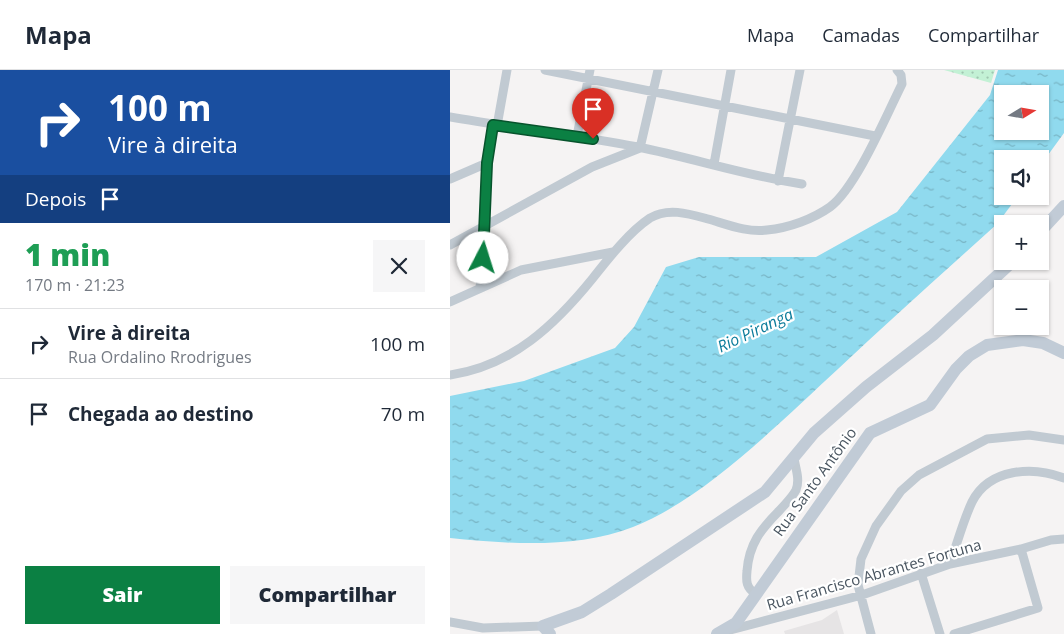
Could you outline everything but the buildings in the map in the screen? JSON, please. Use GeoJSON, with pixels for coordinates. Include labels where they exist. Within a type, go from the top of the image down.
{"type":"FeatureCollection","features":[{"type":"Feature","properties":{"kind":"main road"},"geometry":{"type":"LineString","coordinates":[[1049,222],[1064,206]]}},
{"type":"Feature","properties":{"kind":"main road"},"geometry":{"type":"LineString","coordinates":[[547,630],[604,599],[765,492],[821,427],[866,387],[933,335],[1003,270]]}},
{"type":"Feature","properties":{"kind":"main road","name":"Rua Santo Antônio"},"geometry":{"type":"LineString","coordinates":[[719,633],[736,623],[870,433],[930,406],[956,370],[969,356],[987,345],[1024,340],[1043,343],[1064,353]]}},
{"type":"Feature","properties":{"kind":"street"},"geometry":{"type":"LineString","coordinates":[[480,288],[486,227],[487,163],[507,70]]}},
{"type":"Feature","properties":{"kind":"street"},"geometry":{"type":"LineString","coordinates":[[545,70],[589,74],[653,91],[875,136]]}},
{"type":"Feature","properties":{"kind":"street"},"geometry":{"type":"LineString","coordinates":[[640,148],[658,70]]}},
{"type":"Feature","properties":{"kind":"street"},"geometry":{"type":"LineString","coordinates":[[714,164],[731,70]]}},
{"type":"Feature","properties":{"kind":"street"},"geometry":{"type":"LineString","coordinates":[[778,181],[800,70]]}},
{"type":"Feature","properties":{"kind":"street"},"geometry":{"type":"LineString","coordinates":[[450,375],[484,366],[541,335],[559,319],[613,252],[650,218],[666,213],[681,212],[736,227],[766,231],[798,224],[830,206],[848,187],[902,84],[901,74],[898,70]]}},
{"type":"Feature","properties":{"kind":"street"},"geometry":{"type":"LineString","coordinates":[[577,136],[589,74]]}},
{"type":"Feature","properties":{"kind":"street"},"geometry":{"type":"LineString","coordinates":[[450,117],[577,136],[714,164],[778,181],[802,184]]}},
{"type":"Feature","properties":{"kind":"street"},"geometry":{"type":"LineString","coordinates":[[450,245],[486,227],[592,167],[640,148]]}},
{"type":"Feature","properties":{"kind":"street"},"geometry":{"type":"LineString","coordinates":[[450,179],[487,163]]}},
{"type":"Feature","properties":{"kind":"street"},"geometry":{"type":"LineString","coordinates":[[450,302],[521,270],[613,252]]}},
{"type":"Feature","properties":{"kind":"street"},"geometry":{"type":"LineString","coordinates":[[870,634],[858,575],[867,542],[885,512],[902,491],[919,475],[986,438],[1029,435],[1064,440]]}},
{"type":"Feature","properties":{"kind":"street"},"geometry":{"type":"LineString","coordinates":[[756,594],[750,590],[746,582],[750,551],[760,530],[790,499],[796,489],[798,480],[794,459]]}},
{"type":"Feature","properties":{"kind":"street"},"geometry":{"type":"LineString","coordinates":[[950,564],[972,502],[984,486],[1000,476],[1023,470],[1045,472],[1064,478]]}},
{"type":"Feature","properties":{"kind":"street","name":"Rua Francisco Abrantes Fortuna"},"geometry":{"type":"LineString","coordinates":[[719,633],[862,595],[950,564],[1021,550],[1051,540],[1064,539]]}},
{"type":"Feature","properties":{"kind":"street"},"geometry":{"type":"LineString","coordinates":[[954,634],[1038,608],[1021,550]]}},
{"type":"Feature","properties":{"kind":"street"},"geometry":{"type":"LineString","coordinates":[[921,573],[940,634]]}},
{"type":"Feature","properties":{"kind":"street"},"geometry":{"type":"LineString","coordinates":[[451,621],[482,628],[547,630]]}},
{"type":"Feature","properties":{"kind":"shaded area"},"geometry":{"type":"Polygon","coordinates":[[[837,610],[844,634],[785,634],[784,631],[822,620],[837,610]]]}},
{"type":"Feature","properties":{"kind":"green space"},"geometry":{"type":"Polygon","coordinates":[[[944,70],[995,70],[991,83],[944,70]]]}},
{"type":"Feature","properties":{"kind":"water","name":"Rio Piranga"},"geometry":{"type":"Polygon","coordinates":[[[998,70],[1064,70],[1064,133],[1049,154],[1049,150],[994,150],[994,205],[1011,205],[1004,215],[994,215],[994,227],[767,434],[714,478],[687,498],[660,514],[633,527],[589,539],[566,542],[519,543],[450,538],[450,396],[524,381],[615,348],[634,327],[666,267],[699,257],[816,257],[897,212],[990,95],[998,70]]]}},
{"type":"Feature","properties":{"kind":"route"},"geometry":{"type":"LineString","coordinates":[[483,258],[486,227],[487,163],[493,125],[593,139]]}}]}
